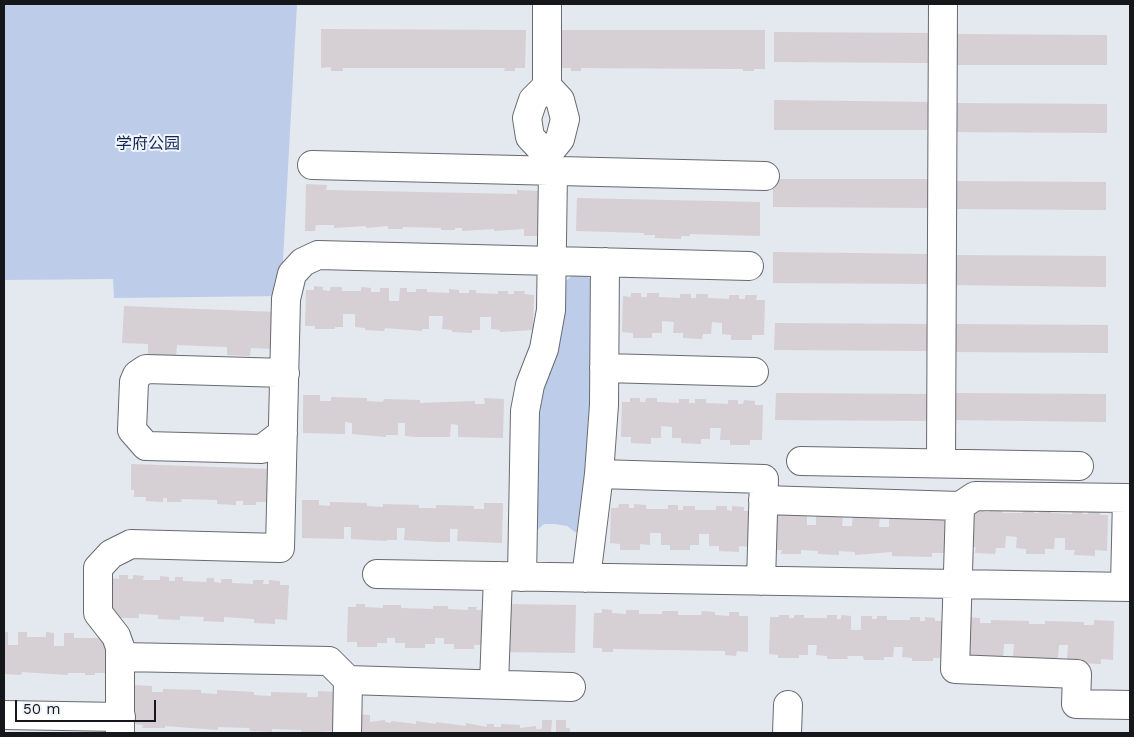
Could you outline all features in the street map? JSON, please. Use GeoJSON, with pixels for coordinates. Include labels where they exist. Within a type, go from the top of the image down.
{"type":"FeatureCollection","features":[{"type":"Feature","properties":{"kind":"street"},"geometry":{"type":"LineString","coordinates":[[494,684],[510,576],[525,411],[530,385],[548,330],[551,310],[552,261],[549,165],[560,140],[565,119],[560,100],[547,86],[548,4]]}},
{"type":"Feature","properties":{"kind":"street"},"geometry":{"type":"LineString","coordinates":[[941,463],[943,4]]}},
{"type":"Feature","properties":{"kind":"street"},"geometry":{"type":"LineString","coordinates":[[547,86],[533,100],[527,118],[530,137],[549,165]]}},
{"type":"Feature","properties":{"kind":"street"},"geometry":{"type":"LineString","coordinates":[[312,165],[549,165],[765,176]]}},
{"type":"Feature","properties":{"kind":"street"},"geometry":{"type":"LineString","coordinates":[[4,715],[121,725],[120,647],[116,636],[98,613],[98,568],[111,554],[131,544],[280,548],[289,282],[297,267],[310,258],[318,255],[749,266]]}},
{"type":"Feature","properties":{"kind":"street"},"geometry":{"type":"LineString","coordinates":[[586,578],[599,474],[604,368],[605,262]]}},
{"type":"Feature","properties":{"kind":"street"},"geometry":{"type":"LineString","coordinates":[[604,368],[754,372]]}},
{"type":"Feature","properties":{"kind":"street"},"geometry":{"type":"LineString","coordinates":[[283,433],[262,449],[146,446],[132,430],[134,382],[137,375],[146,369],[285,373]]}},
{"type":"Feature","properties":{"kind":"street"},"geometry":{"type":"LineString","coordinates":[[801,461],[1079,466]]}},
{"type":"Feature","properties":{"kind":"street"},"geometry":{"type":"LineString","coordinates":[[599,474],[764,479],[761,581]]}},
{"type":"Feature","properties":{"kind":"street"},"geometry":{"type":"LineString","coordinates":[[377,574],[1128,587],[1127,498],[975,496],[960,506],[763,500]]}},
{"type":"Feature","properties":{"kind":"street"},"geometry":{"type":"LineString","coordinates":[[960,506],[955,669],[1076,674],[1076,704],[1130,705]]}},
{"type":"Feature","properties":{"kind":"street"},"geometry":{"type":"LineString","coordinates":[[121,657],[329,661],[348,680],[571,687]]}},
{"type":"Feature","properties":{"kind":"street"},"geometry":{"type":"LineString","coordinates":[[347,733],[348,680]]}},
{"type":"Feature","properties":{"kind":"street"},"geometry":{"type":"LineString","coordinates":[[787,733],[788,705]]}},
{"type":"Feature","properties":{"kind":"green space","name":"学府公园"},"geometry":{"type":"Polygon","coordinates":[[[4,4],[297,4],[281,296],[114,298],[113,279],[4,280],[4,4]]]}},
{"type":"Feature","properties":{"kind":"green space"},"geometry":{"type":"Polygon","coordinates":[[[583,274],[593,280],[594,383],[583,533],[575,532],[567,526],[555,524],[544,524],[535,532],[537,395],[566,281],[573,275],[583,274]]]}},
{"type":"Feature","properties":{"kind":"building"},"geometry":{"type":"Polygon","coordinates":[[[321,29],[526,30],[525,68],[515,68],[515,71],[504,71],[505,68],[343,68],[343,71],[331,71],[331,67],[321,68],[321,29]]]}},
{"type":"Feature","properties":{"kind":"building"},"geometry":{"type":"Polygon","coordinates":[[[560,30],[765,30],[765,69],[743,71],[743,69],[581,68],[581,71],[571,71],[571,68],[560,68],[560,30]]]}},
{"type":"Feature","properties":{"kind":"building"},"geometry":{"type":"Polygon","coordinates":[[[774,32],[931,33],[931,63],[774,62],[774,32]]]}},
{"type":"Feature","properties":{"kind":"building"},"geometry":{"type":"Polygon","coordinates":[[[951,34],[1107,35],[1107,65],[950,65],[951,34]]]}},
{"type":"Feature","properties":{"kind":"building"},"geometry":{"type":"Polygon","coordinates":[[[774,100],[931,102],[931,130],[774,130],[774,100]]]}},
{"type":"Feature","properties":{"kind":"building"},"geometry":{"type":"Polygon","coordinates":[[[950,103],[1107,104],[1107,133],[950,132],[950,103]]]}},
{"type":"Feature","properties":{"kind":"building"},"geometry":{"type":"Polygon","coordinates":[[[773,179],[930,179],[930,208],[773,207],[773,179]]]}},
{"type":"Feature","properties":{"kind":"building"},"geometry":{"type":"Polygon","coordinates":[[[950,181],[1106,182],[1106,210],[949,209],[950,181]]]}},
{"type":"Feature","properties":{"kind":"building"},"geometry":{"type":"Polygon","coordinates":[[[306,184],[327,185],[326,190],[517,194],[517,190],[538,191],[537,236],[524,236],[524,229],[462,231],[462,228],[455,228],[455,230],[403,227],[403,229],[388,229],[388,226],[334,228],[334,225],[316,225],[315,231],[305,231],[306,184]]]}},
{"type":"Feature","properties":{"kind":"building"},"geometry":{"type":"Polygon","coordinates":[[[577,198],[760,202],[760,236],[690,234],[690,236],[681,236],[681,239],[655,238],[655,235],[644,235],[644,233],[576,231],[577,198]]]}},
{"type":"Feature","properties":{"kind":"building"},"geometry":{"type":"Polygon","coordinates":[[[773,252],[930,254],[929,284],[773,283],[773,252]]]}},
{"type":"Feature","properties":{"kind":"building"},"geometry":{"type":"Polygon","coordinates":[[[949,255],[1106,256],[1106,287],[949,285],[949,255]]]}},
{"type":"Feature","properties":{"kind":"building"},"geometry":{"type":"Polygon","coordinates":[[[314,286],[323,287],[323,290],[330,291],[330,287],[342,287],[342,291],[361,291],[361,287],[371,288],[371,292],[380,292],[380,288],[389,288],[389,301],[399,301],[400,288],[407,288],[407,292],[416,292],[416,289],[427,289],[427,292],[449,293],[449,289],[459,290],[459,293],[469,293],[469,290],[476,290],[476,293],[498,294],[498,291],[508,291],[508,294],[514,294],[514,291],[525,291],[524,294],[534,295],[533,330],[500,332],[500,330],[491,329],[491,317],[480,317],[480,330],[472,330],[472,333],[452,332],[452,330],[442,329],[443,316],[429,316],[429,329],[422,329],[422,331],[385,328],[384,331],[365,330],[365,328],[355,327],[355,314],[343,314],[343,327],[315,329],[315,326],[305,326],[306,290],[314,290],[314,286]]]}},
{"type":"Feature","properties":{"kind":"building"},"geometry":{"type":"Polygon","coordinates":[[[631,293],[641,293],[641,297],[647,297],[647,293],[659,293],[659,297],[680,298],[680,294],[691,294],[691,298],[696,298],[696,294],[708,294],[708,298],[729,299],[729,295],[739,295],[739,299],[745,299],[745,295],[757,295],[756,300],[765,300],[764,335],[752,335],[752,340],[731,340],[731,335],[722,334],[722,323],[712,322],[711,334],[703,334],[702,339],[683,338],[683,333],[673,333],[674,322],[662,321],[662,333],[652,333],[652,338],[633,338],[633,333],[622,332],[623,296],[631,297],[631,293]]]}},
{"type":"Feature","properties":{"kind":"building"},"geometry":{"type":"Polygon","coordinates":[[[124,306],[276,312],[274,349],[251,348],[250,356],[227,355],[227,347],[177,345],[176,356],[148,355],[148,344],[122,343],[124,306]]]}},
{"type":"Feature","properties":{"kind":"building"},"geometry":{"type":"Polygon","coordinates":[[[775,323],[931,324],[931,351],[774,350],[775,323]]]}},
{"type":"Feature","properties":{"kind":"building"},"geometry":{"type":"Polygon","coordinates":[[[953,324],[1108,325],[1108,353],[953,352],[953,324]]]}},
{"type":"Feature","properties":{"kind":"building"},"geometry":{"type":"Polygon","coordinates":[[[776,393],[932,394],[931,421],[775,420],[776,393]]]}},
{"type":"Feature","properties":{"kind":"building"},"geometry":{"type":"Polygon","coordinates":[[[953,393],[1106,394],[1106,422],[953,420],[953,393]]]}},
{"type":"Feature","properties":{"kind":"building"},"geometry":{"type":"Polygon","coordinates":[[[303,395],[320,395],[320,401],[331,401],[331,397],[367,398],[367,401],[383,402],[384,399],[420,400],[420,403],[475,401],[475,404],[485,404],[484,398],[504,399],[503,438],[458,437],[458,425],[451,424],[450,437],[405,436],[405,423],[398,423],[398,435],[386,435],[386,437],[352,434],[352,423],[345,422],[345,434],[303,433],[303,395]]]}},
{"type":"Feature","properties":{"kind":"building"},"geometry":{"type":"Polygon","coordinates":[[[630,398],[640,398],[640,402],[645,402],[646,398],[657,398],[657,402],[679,403],[679,399],[689,399],[689,403],[695,403],[695,399],[706,399],[706,403],[728,404],[728,400],[738,400],[738,404],[743,404],[744,400],[755,401],[755,405],[763,405],[762,440],[750,440],[750,445],[730,445],[730,440],[720,440],[721,428],[710,428],[710,439],[701,439],[701,444],[681,443],[681,438],[672,438],[672,427],[661,426],[661,438],[651,438],[651,444],[631,443],[631,437],[621,437],[622,402],[630,402],[630,398]]]}},
{"type":"Feature","properties":{"kind":"building"},"geometry":{"type":"Polygon","coordinates":[[[131,464],[273,469],[272,502],[256,502],[256,505],[243,505],[243,501],[236,501],[236,505],[217,504],[217,500],[182,499],[181,502],[167,502],[167,498],[163,498],[163,502],[146,501],[146,497],[134,497],[134,490],[131,490],[131,464]]]}},
{"type":"Feature","properties":{"kind":"building"},"geometry":{"type":"Polygon","coordinates":[[[302,500],[319,500],[319,505],[330,506],[330,502],[367,503],[367,506],[383,507],[383,504],[419,505],[419,508],[436,508],[436,505],[474,506],[474,509],[484,509],[484,503],[503,503],[502,543],[457,541],[458,529],[450,529],[450,542],[404,540],[405,528],[397,528],[397,540],[351,539],[351,527],[344,527],[344,539],[302,538],[302,500]]]}},
{"type":"Feature","properties":{"kind":"building"},"geometry":{"type":"Polygon","coordinates":[[[619,504],[629,504],[629,508],[634,508],[634,504],[646,505],[646,509],[668,509],[668,505],[678,505],[678,510],[683,510],[683,506],[695,506],[695,510],[716,510],[716,506],[727,506],[727,510],[732,511],[732,506],[744,507],[744,511],[752,511],[751,547],[739,546],[739,552],[719,551],[719,546],[709,546],[709,534],[699,534],[699,545],[690,545],[690,550],[670,550],[670,545],[661,545],[661,533],[650,533],[650,545],[640,544],[640,550],[620,550],[620,544],[610,543],[611,508],[618,508],[619,504]]]}},
{"type":"Feature","properties":{"kind":"building"},"geometry":{"type":"Polygon","coordinates":[[[974,508],[984,508],[984,512],[990,512],[990,508],[1002,508],[1002,513],[1023,513],[1024,509],[1034,509],[1034,513],[1039,513],[1039,509],[1051,509],[1051,513],[1072,514],[1072,510],[1083,510],[1082,514],[1088,514],[1088,510],[1100,511],[1100,515],[1108,515],[1107,551],[1095,550],[1095,556],[1074,555],[1075,550],[1065,550],[1065,538],[1055,538],[1054,549],[1045,549],[1045,554],[1026,554],[1026,549],[1016,548],[1017,537],[1006,536],[1005,548],[996,548],[995,554],[975,553],[976,547],[966,547],[974,508]]]}},
{"type":"Feature","properties":{"kind":"building"},"geometry":{"type":"Polygon","coordinates":[[[772,513],[807,513],[807,525],[816,525],[816,514],[843,514],[842,526],[852,526],[853,514],[880,515],[879,527],[889,527],[889,515],[945,516],[944,553],[932,553],[932,557],[892,556],[892,552],[855,555],[855,552],[839,551],[839,555],[818,554],[818,551],[801,550],[801,554],[781,554],[782,550],[771,550],[772,513]]]}},
{"type":"Feature","properties":{"kind":"building"},"geometry":{"type":"Polygon","coordinates":[[[119,575],[128,575],[128,579],[133,579],[133,575],[144,576],[143,580],[160,580],[160,576],[169,577],[169,581],[175,581],[175,577],[183,577],[183,581],[206,582],[207,578],[214,578],[214,582],[221,583],[221,579],[232,579],[232,583],[253,584],[253,580],[264,580],[263,584],[269,584],[269,580],[280,581],[280,585],[289,585],[287,620],[275,619],[275,624],[254,623],[254,619],[224,617],[224,622],[203,621],[204,617],[180,616],[180,620],[158,619],[158,615],[139,614],[139,618],[118,618],[118,614],[108,613],[109,578],[119,579],[119,575]]]}},
{"type":"Feature","properties":{"kind":"building"},"geometry":{"type":"Polygon","coordinates":[[[356,604],[365,604],[365,607],[383,608],[383,605],[401,605],[401,608],[433,609],[433,606],[448,606],[448,609],[468,610],[468,607],[477,607],[476,610],[487,610],[486,645],[474,645],[474,649],[454,649],[454,644],[444,644],[444,638],[435,638],[435,644],[425,644],[425,648],[405,648],[405,643],[395,643],[395,638],[387,638],[387,643],[377,643],[377,647],[357,647],[357,642],[347,642],[348,607],[356,607],[356,604]]]}},
{"type":"Feature","properties":{"kind":"building"},"geometry":{"type":"Polygon","coordinates":[[[505,604],[576,605],[575,653],[504,652],[505,604]]]}},
{"type":"Feature","properties":{"kind":"building"},"geometry":{"type":"Polygon","coordinates":[[[602,609],[612,610],[612,613],[626,614],[626,610],[639,610],[639,614],[662,614],[662,611],[678,611],[678,615],[701,615],[702,611],[715,612],[715,615],[729,616],[729,612],[739,612],[739,616],[748,616],[748,652],[737,651],[736,656],[725,655],[725,651],[613,649],[613,652],[602,652],[602,648],[593,648],[594,613],[602,613],[602,609]]]}},
{"type":"Feature","properties":{"kind":"building"},"geometry":{"type":"Polygon","coordinates":[[[779,615],[789,615],[789,618],[794,618],[794,615],[804,615],[804,618],[827,618],[827,615],[837,615],[837,619],[841,619],[841,615],[851,616],[851,630],[861,630],[861,616],[872,616],[872,619],[877,619],[877,616],[887,616],[887,620],[910,620],[910,617],[920,617],[920,621],[925,621],[925,617],[935,618],[935,621],[944,621],[943,658],[933,658],[933,661],[912,661],[912,658],[902,657],[903,647],[894,647],[893,657],[884,657],[884,660],[864,660],[863,656],[847,656],[848,659],[827,659],[827,656],[816,655],[817,645],[808,645],[808,655],[799,655],[799,658],[778,658],[778,655],[769,654],[770,617],[779,617],[779,615]]]}},
{"type":"Feature","properties":{"kind":"building"},"geometry":{"type":"Polygon","coordinates":[[[962,617],[980,618],[980,623],[991,623],[991,620],[1029,621],[1029,624],[1045,624],[1045,621],[1084,622],[1084,625],[1094,625],[1094,620],[1114,621],[1113,660],[1101,659],[1101,664],[1079,663],[1079,659],[1067,659],[1068,645],[1059,645],[1058,658],[1047,658],[1047,663],[1024,662],[1024,658],[1013,657],[1014,644],[1004,644],[1003,657],[961,656],[962,617]]]}},
{"type":"Feature","properties":{"kind":"building"},"geometry":{"type":"Polygon","coordinates":[[[4,632],[8,632],[8,645],[18,645],[18,632],[27,632],[27,637],[46,637],[46,632],[54,633],[54,646],[64,646],[64,633],[74,633],[74,638],[98,638],[98,633],[106,633],[106,673],[95,673],[95,675],[85,675],[85,673],[68,673],[68,675],[22,672],[21,675],[4,674],[4,632]]]}},
{"type":"Feature","properties":{"kind":"building"},"geometry":{"type":"Polygon","coordinates":[[[134,685],[152,686],[152,692],[163,692],[163,689],[201,690],[201,693],[217,694],[217,690],[254,692],[254,695],[271,696],[271,692],[307,693],[307,697],[318,697],[318,691],[337,692],[336,731],[301,733],[301,730],[272,729],[272,732],[250,731],[249,728],[218,727],[218,730],[165,726],[165,728],[142,728],[143,725],[133,724],[134,685]]]}},
{"type":"Feature","properties":{"kind":"building"},"geometry":{"type":"Polygon","coordinates":[[[353,714],[370,715],[370,722],[385,720],[385,722],[391,723],[391,721],[416,724],[416,721],[466,726],[466,723],[487,727],[487,724],[494,724],[494,727],[501,727],[501,724],[520,725],[520,728],[536,726],[536,729],[542,729],[542,720],[552,720],[551,733],[352,733],[353,714]]]}},
{"type":"Feature","properties":{"kind":"building"},"geometry":{"type":"Polygon","coordinates":[[[556,720],[566,720],[566,728],[570,728],[570,733],[556,733],[556,720]]]}}]}
